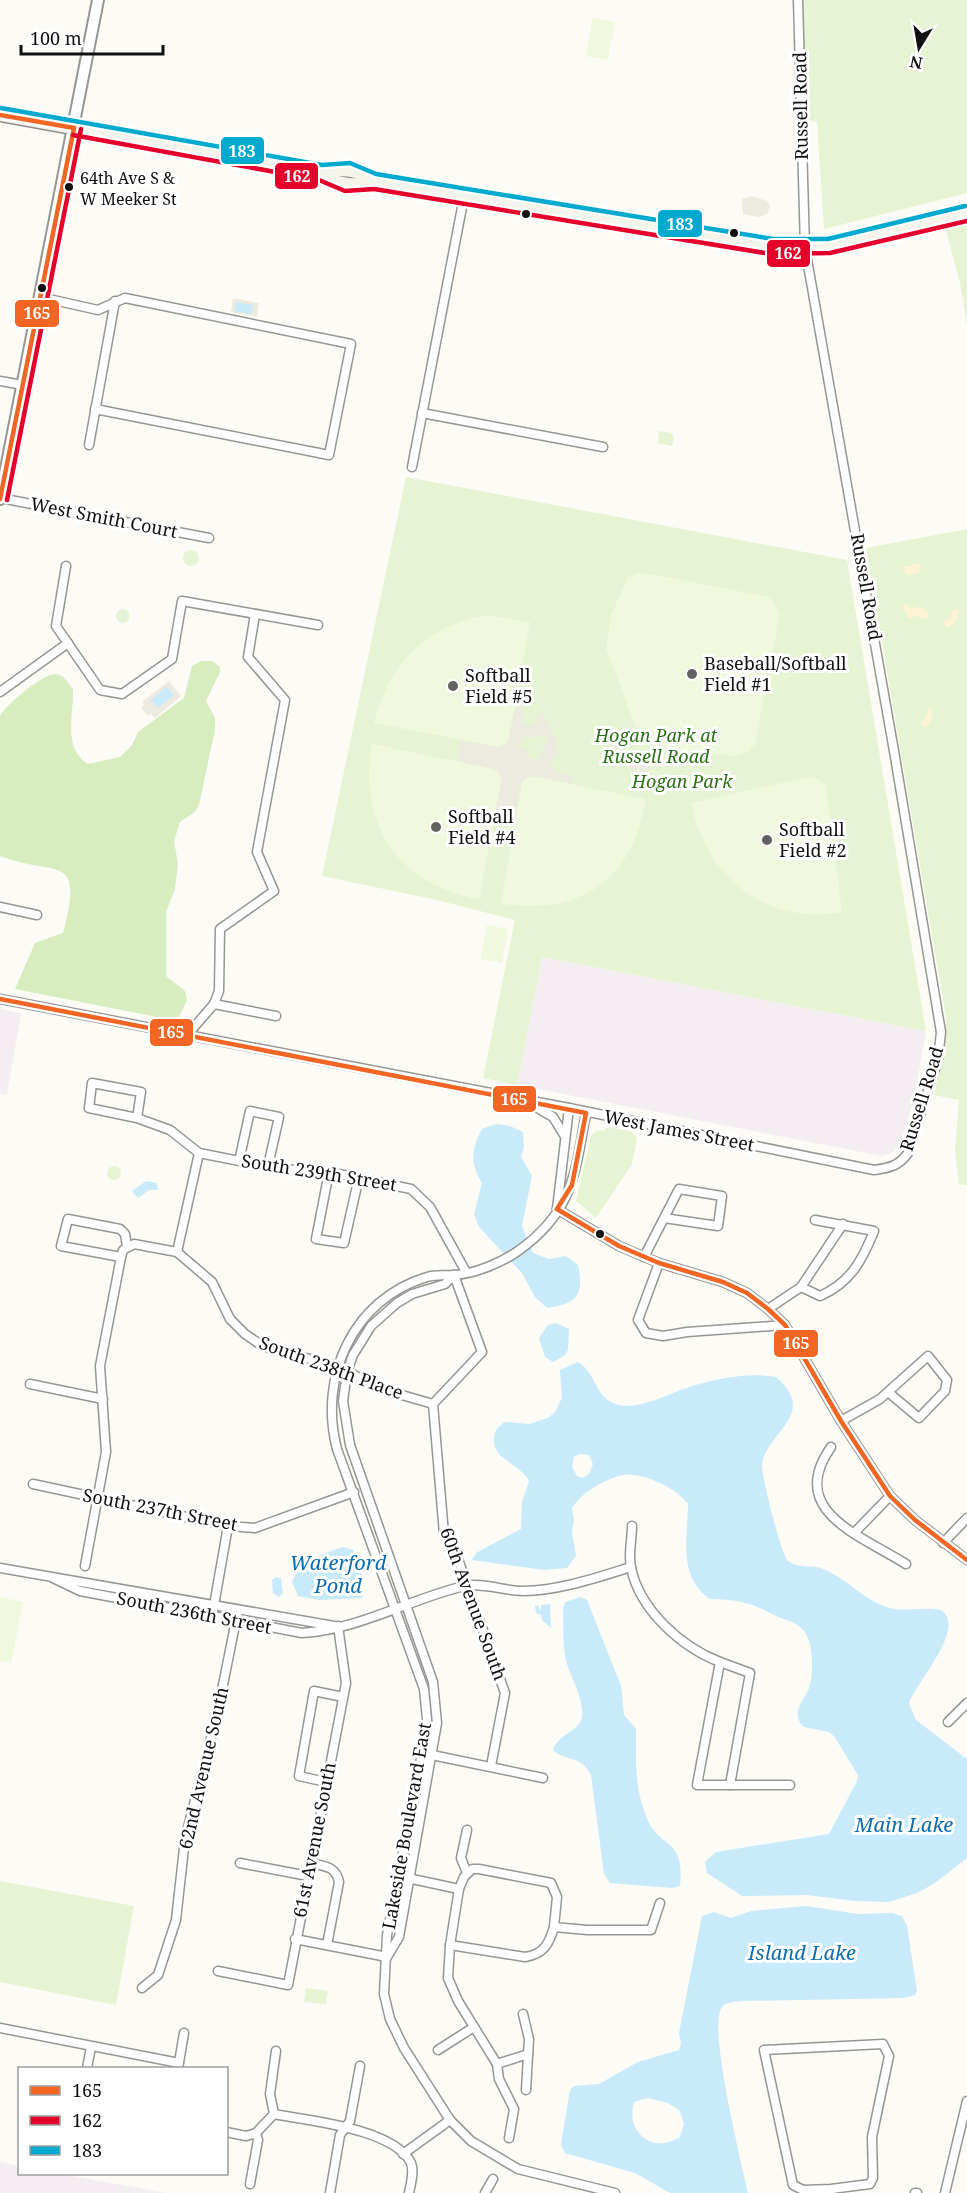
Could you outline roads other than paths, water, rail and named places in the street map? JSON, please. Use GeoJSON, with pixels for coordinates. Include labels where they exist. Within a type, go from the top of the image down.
{"type":"FeatureCollection","features":[{"type":"Feature","properties":{"kind":"main road"},"geometry":{"type":"LineString","coordinates":[[0,115],[322,173],[333,169],[365,174],[373,181],[772,247],[805,248],[860,240],[967,213]]}},
{"type":"Feature","properties":{"kind":"street"},"geometry":{"type":"LineString","coordinates":[[0,499],[98,0]]}},
{"type":"Feature","properties":{"kind":"street","name":"Russell Road"},"geometry":{"type":"LineString","coordinates":[[798,0],[805,248],[941,1032],[938,1059],[909,1153],[898,1164]]}},
{"type":"Feature","properties":{"kind":"street"},"geometry":{"type":"LineString","coordinates":[[412,467],[464,197]]}},
{"type":"Feature","properties":{"kind":"street"},"geometry":{"type":"LineString","coordinates":[[40,297],[98,310],[125,298],[351,344],[329,455],[95,409]]}},
{"type":"Feature","properties":{"kind":"street"},"geometry":{"type":"LineString","coordinates":[[89,445],[115,301]]}},
{"type":"Feature","properties":{"kind":"street"},"geometry":{"type":"LineString","coordinates":[[0,381],[23,385]]}},
{"type":"Feature","properties":{"kind":"street"},"geometry":{"type":"LineString","coordinates":[[422,413],[603,447]]}},
{"type":"Feature","properties":{"kind":"street","name":"West Smith Court"},"geometry":{"type":"LineString","coordinates":[[0,499],[209,538]]}},
{"type":"Feature","properties":{"kind":"street"},"geometry":{"type":"LineString","coordinates":[[66,566],[55,621],[100,690],[122,693],[172,659],[182,601],[318,626]]}},
{"type":"Feature","properties":{"kind":"street"},"geometry":{"type":"LineString","coordinates":[[188,1034],[214,1004],[221,979],[220,929],[274,891],[257,852],[285,700],[248,657],[255,614]]}},
{"type":"Feature","properties":{"kind":"street"},"geometry":{"type":"LineString","coordinates":[[0,692],[68,643]]}},
{"type":"Feature","properties":{"kind":"street"},"geometry":{"type":"LineString","coordinates":[[0,907],[37,915]]}},
{"type":"Feature","properties":{"kind":"street","name":"West James Street"},"geometry":{"type":"LineString","coordinates":[[0,999],[569,1108],[874,1170],[898,1164]]}},
{"type":"Feature","properties":{"kind":"street"},"geometry":{"type":"LineString","coordinates":[[214,1004],[276,1016]]}},
{"type":"Feature","properties":{"kind":"street","name":"South 239th Street"},"geometry":{"type":"LineString","coordinates":[[137,1118],[141,1092],[92,1083],[88,1108],[137,1118],[170,1130],[198,1153],[268,1166],[359,1177],[411,1189],[430,1207],[466,1272]]}},
{"type":"Feature","properties":{"kind":"street"},"geometry":{"type":"LineString","coordinates":[[520,1099],[553,1118],[564,1135]]}},
{"type":"Feature","properties":{"kind":"street"},"geometry":{"type":"LineString","coordinates":[[569,1108],[557,1209],[619,1246],[659,1263],[723,1282],[747,1293],[768,1309],[785,1326],[841,1421],[890,1496],[943,1543],[967,1560]]}},
{"type":"Feature","properties":{"kind":"street"},"geometry":{"type":"LineString","coordinates":[[239,1161],[250,1112],[279,1117],[268,1166]]}},
{"type":"Feature","properties":{"kind":"street","name":"Lakeside Boulevard East"},"geometry":{"type":"LineString","coordinates":[[586,1113],[572,1185],[557,1209],[535,1236],[505,1258],[466,1272],[426,1278],[383,1300],[360,1323],[337,1366],[331,1394],[331,1422],[337,1449],[424,1689],[427,1707],[422,1752],[387,1935],[384,1994],[390,2019],[404,2048],[450,2120],[471,2141],[518,2169],[615,2193]]}},
{"type":"Feature","properties":{"kind":"street"},"geometry":{"type":"LineString","coordinates":[[85,1566],[106,1452],[100,1366],[121,1257],[123,1250],[134,1244],[177,1252],[198,1153]]}},
{"type":"Feature","properties":{"kind":"street"},"geometry":{"type":"LineString","coordinates":[[329,1172],[316,1239],[344,1244],[359,1177]]}},
{"type":"Feature","properties":{"kind":"street"},"geometry":{"type":"LineString","coordinates":[[644,1257],[664,1218],[679,1189],[722,1196],[718,1226],[664,1218]]}},
{"type":"Feature","properties":{"kind":"street"},"geometry":{"type":"LineString","coordinates":[[121,1257],[61,1246],[68,1219],[120,1229],[125,1234],[128,1246]]}},
{"type":"Feature","properties":{"kind":"street"},"geometry":{"type":"LineString","coordinates":[[801,1287],[820,1296],[844,1284],[866,1252],[874,1231],[815,1220]]}},
{"type":"Feature","properties":{"kind":"street"},"geometry":{"type":"LineString","coordinates":[[768,1309],[801,1287],[843,1224]]}},
{"type":"Feature","properties":{"kind":"street","name":"South 238th Place"},"geometry":{"type":"LineString","coordinates":[[177,1252],[212,1282],[230,1319],[245,1334],[272,1350],[337,1366],[381,1389],[433,1404]]}},
{"type":"Feature","properties":{"kind":"street"},"geometry":{"type":"LineString","coordinates":[[659,1263],[638,1320],[646,1334],[663,1336],[687,1332],[785,1326]]}},
{"type":"Feature","properties":{"kind":"street"},"geometry":{"type":"LineString","coordinates":[[433,1404],[482,1352],[454,1275]]}},
{"type":"Feature","properties":{"kind":"street","name":"Lakeside Boulevard East"},"geometry":{"type":"LineString","coordinates":[[387,1957],[399,1937],[410,1878],[437,1723],[436,1693],[346,1431],[343,1401],[347,1372],[361,1340],[383,1314],[412,1294],[445,1284],[454,1275]]}},
{"type":"Feature","properties":{"kind":"street"},"geometry":{"type":"LineString","coordinates":[[841,1421],[888,1392],[928,1356],[947,1380],[945,1391],[919,1418],[888,1392]]}},
{"type":"Feature","properties":{"kind":"street"},"geometry":{"type":"LineString","coordinates":[[30,1384],[103,1399]]}},
{"type":"Feature","properties":{"kind":"street","name":"60th Avenue South"},"geometry":{"type":"LineString","coordinates":[[433,1404],[444,1534],[457,1556],[505,1693],[491,1766]]}},
{"type":"Feature","properties":{"kind":"street"},"geometry":{"type":"LineString","coordinates":[[831,1447],[816,1474],[819,1500],[826,1513],[906,1564]]}},
{"type":"Feature","properties":{"kind":"street","name":"South 237th Street"},"geometry":{"type":"LineString","coordinates":[[33,1484],[228,1526],[255,1528],[354,1492]]}},
{"type":"Feature","properties":{"kind":"street"},"geometry":{"type":"LineString","coordinates":[[855,1532],[890,1496]]}},
{"type":"Feature","properties":{"kind":"street"},"geometry":{"type":"LineString","coordinates":[[943,1543],[967,1518]]}},
{"type":"Feature","properties":{"kind":"street"},"geometry":{"type":"LineString","coordinates":[[212,1616],[228,1526]]}},
{"type":"Feature","properties":{"kind":"street"},"geometry":{"type":"LineString","coordinates":[[632,1526],[630,1567],[646,1604],[699,1654],[750,1673],[730,1785]]}},
{"type":"Feature","properties":{"kind":"street","name":"South 236th Street"},"geometry":{"type":"LineString","coordinates":[[53,1578],[81,1591],[302,1633],[321,1632],[467,1585],[520,1591],[551,1590],[630,1567]]}},
{"type":"Feature","properties":{"kind":"street","name":"South 236th Street"},"geometry":{"type":"LineString","coordinates":[[0,1568],[338,1626]]}},
{"type":"Feature","properties":{"kind":"street","name":"62nd Avenue South"},"geometry":{"type":"LineString","coordinates":[[142,1988],[158,1975],[176,1920],[185,1839],[217,1715],[238,1610]]}},
{"type":"Feature","properties":{"kind":"street","name":"61st Avenue South"},"geometry":{"type":"LineString","coordinates":[[218,1971],[288,1985],[343,1697],[346,1674],[338,1626]]}},
{"type":"Feature","properties":{"kind":"street"},"geometry":{"type":"LineString","coordinates":[[720,1662],[697,1785],[790,1785]]}},
{"type":"Feature","properties":{"kind":"street"},"geometry":{"type":"LineString","coordinates":[[326,1782],[299,1776],[314,1691],[343,1697]]}},
{"type":"Feature","properties":{"kind":"street"},"geometry":{"type":"LineString","coordinates":[[948,1722],[967,1703]]}},
{"type":"Feature","properties":{"kind":"street"},"geometry":{"type":"LineString","coordinates":[[432,1755],[543,1778]]}},
{"type":"Feature","properties":{"kind":"street"},"geometry":{"type":"LineString","coordinates":[[450,1945],[525,1957],[536,1955],[544,1950],[554,1927],[557,1897],[551,1883],[470,1871],[461,1858],[467,1830]]}},
{"type":"Feature","properties":{"kind":"street"},"geometry":{"type":"LineString","coordinates":[[240,1863],[308,1876]]}},
{"type":"Feature","properties":{"kind":"street"},"geometry":{"type":"LineString","coordinates":[[310,1863],[330,1867],[337,1874],[339,1882],[327,1945]]}},
{"type":"Feature","properties":{"kind":"street"},"geometry":{"type":"LineString","coordinates":[[470,1871],[459,1888],[450,1945],[448,1978],[497,2064],[499,2079],[514,2109],[509,2138]]}},
{"type":"Feature","properties":{"kind":"street"},"geometry":{"type":"LineString","coordinates":[[398,1876],[459,1888]]}},
{"type":"Feature","properties":{"kind":"street"},"geometry":{"type":"LineString","coordinates":[[554,1927],[587,1930],[651,1930],[660,1903]]}},
{"type":"Feature","properties":{"kind":"street"},"geometry":{"type":"LineString","coordinates":[[295,1939],[387,1957]]}},
{"type":"Feature","properties":{"kind":"street"},"geometry":{"type":"LineString","coordinates":[[523,2013],[529,2039],[526,2091]]}},
{"type":"Feature","properties":{"kind":"street"},"geometry":{"type":"LineString","coordinates":[[438,2050],[474,2027]]}},
{"type":"Feature","properties":{"kind":"street"},"geometry":{"type":"LineString","coordinates":[[0,2028],[179,2066],[184,2033]]}},
{"type":"Feature","properties":{"kind":"street"},"geometry":{"type":"LineString","coordinates":[[883,2044],[889,2056],[872,2137],[873,2178],[870,2184],[831,2191],[803,2190],[793,2185],[764,2050],[883,2044]]}},
{"type":"Feature","properties":{"kind":"street"},"geometry":{"type":"LineString","coordinates":[[87,2067],[91,2047]]}},
{"type":"Feature","properties":{"kind":"street"},"geometry":{"type":"LineString","coordinates":[[274,2114],[270,2094],[276,2051]]}},
{"type":"Feature","properties":{"kind":"street"},"geometry":{"type":"LineString","coordinates":[[497,2064],[528,2054]]}},
{"type":"Feature","properties":{"kind":"street"},"geometry":{"type":"LineString","coordinates":[[330,2193],[340,2135],[350,2121],[360,2066]]}},
{"type":"Feature","properties":{"kind":"street"},"geometry":{"type":"LineString","coordinates":[[945,2193],[967,2101]]}},
{"type":"Feature","properties":{"kind":"street"},"geometry":{"type":"LineString","coordinates":[[274,2114],[376,2136],[404,2154],[410,2161],[412,2172],[410,2193]]}},
{"type":"Feature","properties":{"kind":"street"},"geometry":{"type":"LineString","coordinates":[[228,2132],[246,2136],[256,2133],[274,2114]]}},
{"type":"Feature","properties":{"kind":"street"},"geometry":{"type":"LineString","coordinates":[[404,2154],[450,2120]]}},
{"type":"Feature","properties":{"kind":"street"},"geometry":{"type":"LineString","coordinates":[[250,2184],[258,2140],[256,2133]]}},
{"type":"Feature","properties":{"kind":"street"},"geometry":{"type":"LineString","coordinates":[[485,2193],[493,2179]]}},
{"type":"Feature","properties":{"kind":"water"},"geometry":{"type":"Polygon","coordinates":[[[236,302],[253,305],[251,314],[234,311],[236,302]]]}},
{"type":"Feature","properties":{"kind":"water"},"geometry":{"type":"Polygon","coordinates":[[[167,687],[174,695],[158,708],[151,700],[167,687]]]}},
{"type":"Feature","properties":{"kind":"water"},"geometry":{"type":"Polygon","coordinates":[[[496,1124],[510,1126],[523,1132],[524,1147],[521,1157],[532,1176],[522,1226],[533,1253],[549,1259],[566,1256],[578,1265],[579,1291],[572,1301],[566,1304],[547,1308],[535,1297],[522,1273],[479,1227],[474,1214],[482,1183],[475,1169],[473,1156],[482,1129],[496,1124]]]}},
{"type":"Feature","properties":{"kind":"water"},"geometry":{"type":"Polygon","coordinates":[[[146,1181],[157,1183],[158,1190],[149,1190],[138,1198],[132,1191],[146,1181]]]}},
{"type":"Feature","properties":{"kind":"water"},"geometry":{"type":"Polygon","coordinates":[[[556,1323],[569,1329],[568,1350],[564,1356],[553,1362],[545,1357],[539,1338],[548,1325],[556,1323]]]}},
{"type":"Feature","properties":{"kind":"water","name":"Main Lake"},"geometry":{"type":"Polygon","coordinates":[[[578,1362],[584,1366],[602,1395],[613,1403],[631,1406],[699,1384],[743,1376],[776,1377],[788,1390],[793,1402],[792,1412],[772,1442],[762,1464],[772,1514],[788,1561],[831,1573],[886,1607],[941,1610],[947,1618],[948,1628],[945,1641],[909,1703],[916,1720],[967,1759],[967,1858],[935,1883],[917,1893],[889,1902],[855,1901],[807,1895],[742,1896],[707,1873],[705,1862],[716,1852],[829,1834],[858,1775],[834,1736],[829,1732],[804,1727],[799,1721],[798,1710],[809,1687],[812,1669],[811,1648],[804,1631],[795,1623],[752,1605],[737,1601],[710,1599],[693,1580],[686,1543],[688,1504],[676,1492],[648,1478],[630,1474],[608,1480],[594,1487],[572,1508],[574,1520],[572,1532],[576,1556],[567,1568],[544,1570],[472,1560],[476,1553],[521,1529],[522,1502],[529,1481],[524,1474],[499,1454],[494,1440],[496,1430],[504,1422],[529,1424],[548,1418],[555,1412],[562,1398],[560,1370],[578,1362]],[[579,1454],[574,1457],[572,1467],[577,1476],[583,1478],[589,1474],[593,1464],[589,1455],[579,1454]]]}},
{"type":"Feature","properties":{"kind":"water","name":"Waterford Pond"},"geometry":{"type":"Polygon","coordinates":[[[343,1547],[353,1550],[359,1562],[363,1579],[362,1598],[320,1600],[298,1596],[292,1582],[301,1568],[313,1559],[343,1547]]]}},
{"type":"Feature","properties":{"kind":"water"},"geometry":{"type":"Polygon","coordinates":[[[276,1577],[281,1578],[283,1593],[279,1597],[273,1593],[272,1580],[276,1577]]]}},
{"type":"Feature","properties":{"kind":"water"},"geometry":{"type":"Polygon","coordinates":[[[581,1597],[587,1600],[621,1686],[624,1715],[636,1729],[636,1773],[642,1805],[651,1827],[670,1845],[679,1858],[680,1886],[672,1888],[610,1883],[604,1874],[591,1775],[583,1764],[553,1750],[559,1740],[577,1726],[582,1717],[579,1697],[565,1657],[563,1608],[565,1602],[581,1597]]]}},
{"type":"Feature","properties":{"kind":"water"},"geometry":{"type":"Polygon","coordinates":[[[550,1604],[551,1628],[542,1620],[541,1615],[536,1613],[535,1606],[538,1605],[540,1611],[541,1605],[550,1604]]]}},
{"type":"Feature","properties":{"kind":"water","name":"Island Lake"},"geometry":{"type":"Polygon","coordinates":[[[806,1906],[858,1914],[892,1913],[902,1916],[907,1926],[917,1991],[915,1995],[903,1998],[743,2001],[729,2003],[722,2007],[719,2019],[719,2040],[722,2067],[748,2193],[670,2193],[635,2173],[565,2153],[561,2144],[570,2090],[574,2086],[599,2084],[638,2062],[679,2050],[681,2043],[679,2033],[702,1916],[714,1912],[731,1918],[751,1911],[806,1906]],[[648,2098],[634,2102],[632,2113],[634,2123],[643,2138],[660,2143],[670,2142],[680,2137],[684,2124],[680,2111],[668,2103],[648,2098]]]}},
{"type":"Feature","properties":{"kind":"place","name":"64th Ave S & W Meeker St"},"geometry":{"type":"Point","coordinates":[69,187]}},
{"type":"Feature","properties":{"kind":"place","name":"Baseball/Softball Field #1"},"geometry":{"type":"Point","coordinates":[692,674]}},
{"type":"Feature","properties":{"kind":"place","name":"Softball Field #5"},"geometry":{"type":"Point","coordinates":[453,686]}},
{"type":"Feature","properties":{"kind":"place","name":"Softball Field #4"},"geometry":{"type":"Point","coordinates":[436,827]}},
{"type":"Feature","properties":{"kind":"place","name":"Softball Field #2"},"geometry":{"type":"Point","coordinates":[767,840]}},
{"type":"Feature","properties":{"kind":"park label","name":"Hogan Park at Russell Road"},"geometry":{"type":"Point","coordinates":[656,746]}},
{"type":"Feature","properties":{"kind":"park label","name":"Hogan Park"},"geometry":{"type":"Point","coordinates":[682,782]}}]}
